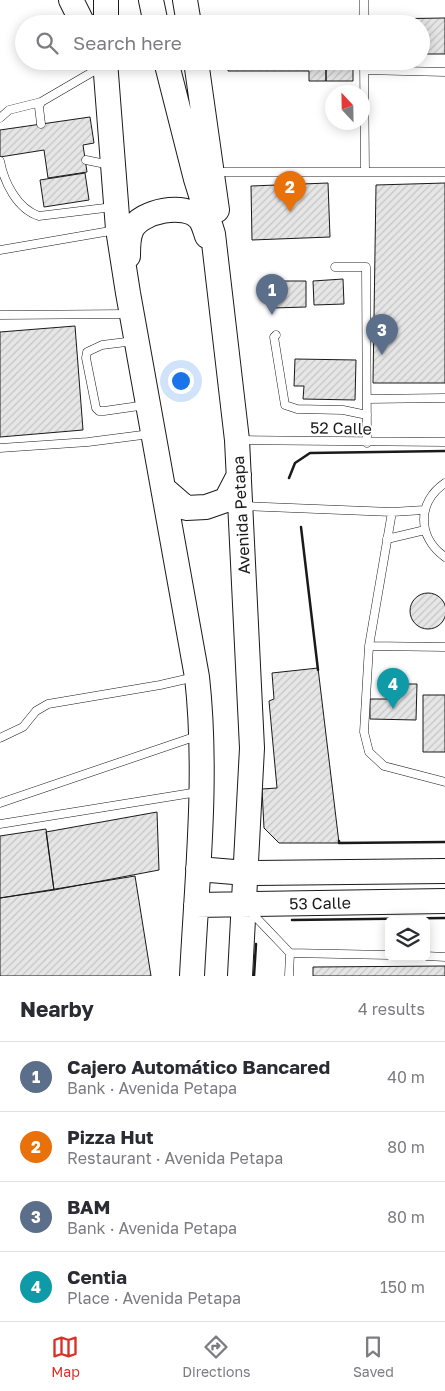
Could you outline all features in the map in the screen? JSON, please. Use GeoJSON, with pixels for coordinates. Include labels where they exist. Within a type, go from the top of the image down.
{"type":"FeatureCollection","features":[{"type":"Feature","properties":{"kind":"main road"},"geometry":{"type":"LineString","coordinates":[[71,0],[78,15]]}},
{"type":"Feature","properties":{"kind":"main road"},"geometry":{"type":"LineString","coordinates":[[106,0],[106,15]]}},
{"type":"Feature","properties":{"kind":"main road"},"geometry":{"type":"LineString","coordinates":[[150,0],[154,15]]}},
{"type":"Feature","properties":{"kind":"main road"},"geometry":{"type":"LineString","coordinates":[[184,0],[187,15]]}},
{"type":"Feature","properties":{"kind":"main road"},"geometry":{"type":"LineString","coordinates":[[105,70],[117,218],[129,304],[151,434],[164,488],[197,677],[201,735],[198,869],[192,976]]}},
{"type":"Feature","properties":{"kind":"main road","name":"Avenida Petapa"},"geometry":{"type":"LineString","coordinates":[[168,70],[196,179],[213,234],[237,440],[252,748],[240,976]]}},
{"type":"Feature","properties":{"kind":"main road"},"geometry":{"type":"LineString","coordinates":[[197,70],[217,209],[213,234]]}},
{"type":"Feature","properties":{"kind":"main road"},"geometry":{"type":"LineString","coordinates":[[129,304],[129,244],[132,228],[143,219],[162,212],[184,210],[198,217],[206,231],[219,276]]}},
{"type":"Feature","properties":{"kind":"main road"},"geometry":{"type":"LineString","coordinates":[[164,488],[186,508],[206,507],[226,500],[239,475]]}},
{"type":"Feature","properties":{"kind":"main road","name":"53 Calle"},"geometry":{"type":"LineString","coordinates":[[198,869],[246,873],[445,871]]}},
{"type":"Feature","properties":{"kind":"main road","name":"53 Calle"},"geometry":{"type":"LineString","coordinates":[[196,905],[445,901]]}},
{"type":"Feature","properties":{"kind":"lane"},"geometry":{"type":"LineString","coordinates":[[364,0],[364,15]]}},
{"type":"Feature","properties":{"kind":"lane"},"geometry":{"type":"LineString","coordinates":[[0,118],[9,110],[41,102],[91,70]]}},
{"type":"Feature","properties":{"kind":"lane"},"geometry":{"type":"LineString","coordinates":[[364,70],[365,172]]}},
{"type":"Feature","properties":{"kind":"lane"},"geometry":{"type":"LineString","coordinates":[[422,70],[445,72]]}},
{"type":"Feature","properties":{"kind":"lane"},"geometry":{"type":"LineString","coordinates":[[41,102],[39,107],[41,124]]}},
{"type":"Feature","properties":{"kind":"lane"},"geometry":{"type":"LineString","coordinates":[[86,160],[113,166]]}},
{"type":"Feature","properties":{"kind":"lane"},"geometry":{"type":"LineString","coordinates":[[0,161],[15,196],[32,214],[39,216],[117,218]]}},
{"type":"Feature","properties":{"kind":"lane"},"geometry":{"type":"LineString","coordinates":[[212,172],[445,172]]}},
{"type":"Feature","properties":{"kind":"lane"},"geometry":{"type":"LineString","coordinates":[[0,250],[117,218]]}},
{"type":"Feature","properties":{"kind":"lane"},"geometry":{"type":"LineString","coordinates":[[335,267],[366,267],[367,443]]}},
{"type":"Feature","properties":{"kind":"lane"},"geometry":{"type":"LineString","coordinates":[[0,315],[129,304]]}},
{"type":"Feature","properties":{"kind":"lane"},"geometry":{"type":"LineString","coordinates":[[276,335],[274,337],[285,405],[296,409],[343,410],[367,415]]}},
{"type":"Feature","properties":{"kind":"lane"},"geometry":{"type":"LineString","coordinates":[[136,341],[90,349],[86,358],[96,408],[99,411],[146,405]]}},
{"type":"Feature","properties":{"kind":"lane"},"geometry":{"type":"LineString","coordinates":[[367,399],[445,398]]}},
{"type":"Feature","properties":{"kind":"lane"},"geometry":{"type":"LineString","coordinates":[[0,448],[88,442],[151,434]]}},
{"type":"Feature","properties":{"kind":"lane","name":"52 Calle"},"geometry":{"type":"LineString","coordinates":[[237,440],[367,443],[445,442]]}},
{"type":"Feature","properties":{"kind":"lane"},"geometry":{"type":"LineString","coordinates":[[445,483],[436,489],[427,501],[424,510],[425,530],[431,543],[445,557]]}},
{"type":"Feature","properties":{"kind":"lane"},"geometry":{"type":"LineString","coordinates":[[240,506],[392,512],[424,510]]}},
{"type":"Feature","properties":{"kind":"lane"},"geometry":{"type":"LineString","coordinates":[[392,512],[369,646],[364,732],[369,752],[384,766],[445,782]]}},
{"type":"Feature","properties":{"kind":"lane"},"geometry":{"type":"LineString","coordinates":[[387,539],[425,530]]}},
{"type":"Feature","properties":{"kind":"lane"},"geometry":{"type":"LineString","coordinates":[[369,646],[445,647]]}},
{"type":"Feature","properties":{"kind":"lane"},"geometry":{"type":"LineString","coordinates":[[0,738],[24,727],[36,711],[48,704],[197,677]]}},
{"type":"Feature","properties":{"kind":"lane"},"geometry":{"type":"LineString","coordinates":[[0,803],[201,735]]}},
{"type":"Feature","properties":{"kind":"lane"},"geometry":{"type":"LineString","coordinates":[[0,824],[200,792]]}},
{"type":"Feature","properties":{"kind":"lane"},"geometry":{"type":"LineString","coordinates":[[245,904],[290,953],[289,976]]}},
{"type":"Feature","properties":{"kind":"lane"},"geometry":{"type":"LineString","coordinates":[[290,953],[385,955]]}},
{"type":"Feature","properties":{"kind":"lane"},"geometry":{"type":"LineString","coordinates":[[430,956],[445,957]]}},
{"type":"Feature","properties":{"kind":"building"},"geometry":{"type":"Polygon","coordinates":[[[430,18],[445,18],[445,54],[430,54],[430,18]]]}},
{"type":"Feature","properties":{"kind":"building"},"geometry":{"type":"Polygon","coordinates":[[[326,70],[326,81],[309,81],[309,71],[228,71],[326,70]]]}},
{"type":"Feature","properties":{"kind":"building"},"geometry":{"type":"Polygon","coordinates":[[[326,70],[353,70],[353,81],[326,81],[326,70]]]}},
{"type":"Feature","properties":{"kind":"building"},"geometry":{"type":"Polygon","coordinates":[[[90,117],[94,143],[83,145],[87,172],[48,178],[44,150],[0,157],[0,130],[90,117]]]}},
{"type":"Feature","properties":{"kind":"building"},"geometry":{"type":"Polygon","coordinates":[[[85,173],[89,200],[44,207],[40,180],[85,173]]]}},
{"type":"Feature","properties":{"kind":"building"},"geometry":{"type":"Polygon","coordinates":[[[328,183],[330,237],[252,240],[251,186],[328,183]]]}},
{"type":"Feature","properties":{"kind":"building"},"geometry":{"type":"Polygon","coordinates":[[[445,183],[445,383],[373,383],[376,185],[445,183]]]}},
{"type":"Feature","properties":{"kind":"building"},"geometry":{"type":"Polygon","coordinates":[[[343,279],[344,304],[314,305],[313,281],[343,279]]]}},
{"type":"Feature","properties":{"kind":"building"},"geometry":{"type":"Polygon","coordinates":[[[272,281],[306,281],[306,307],[273,308],[272,281]]]}},
{"type":"Feature","properties":{"kind":"building"},"geometry":{"type":"Polygon","coordinates":[[[75,326],[83,430],[0,437],[0,332],[75,326]]]}},
{"type":"Feature","properties":{"kind":"building"},"geometry":{"type":"Polygon","coordinates":[[[295,359],[356,360],[355,400],[303,399],[304,386],[294,386],[295,359]]]}},
{"type":"Feature","properties":{"kind":"building"},"geometry":{"type":"Polygon","coordinates":[[[428,593],[435,594],[441,598],[445,604],[445,618],[441,624],[435,628],[428,629],[421,628],[415,624],[411,618],[410,611],[411,604],[415,598],[421,594],[428,593]]]}},
{"type":"Feature","properties":{"kind":"building"},"geometry":{"type":"Polygon","coordinates":[[[318,668],[339,843],[279,843],[264,828],[262,789],[277,788],[269,701],[274,699],[272,673],[318,668]]]}},
{"type":"Feature","properties":{"kind":"building"},"geometry":{"type":"Polygon","coordinates":[[[399,684],[417,684],[416,720],[370,719],[370,699],[399,699],[399,684]]]}},
{"type":"Feature","properties":{"kind":"building"},"geometry":{"type":"Polygon","coordinates":[[[423,695],[445,695],[445,752],[423,752],[423,695]]]}},
{"type":"Feature","properties":{"kind":"building"},"geometry":{"type":"Polygon","coordinates":[[[157,812],[159,870],[54,890],[46,832],[157,812]]]}},
{"type":"Feature","properties":{"kind":"building"},"geometry":{"type":"Polygon","coordinates":[[[46,829],[54,890],[0,898],[0,836],[46,829]]]}},
{"type":"Feature","properties":{"kind":"building"},"geometry":{"type":"Polygon","coordinates":[[[135,876],[151,976],[0,976],[0,898],[135,876]]]}},
{"type":"Feature","properties":{"kind":"building"},"geometry":{"type":"Polygon","coordinates":[[[445,966],[445,976],[313,976],[313,967],[445,966]]]}},
{"type":"Feature","properties":{"kind":"wall"},"geometry":{"type":"LineString","coordinates":[[289,478],[295,463],[310,453],[445,451]]}},
{"type":"Feature","properties":{"kind":"wall"},"geometry":{"type":"LineString","coordinates":[[301,527],[318,670]]}},
{"type":"Feature","properties":{"kind":"wall"},"geometry":{"type":"LineString","coordinates":[[339,841],[339,843],[445,842]]}},
{"type":"Feature","properties":{"kind":"wall"},"geometry":{"type":"LineString","coordinates":[[292,920],[445,918]]}},
{"type":"Feature","properties":{"kind":"wall"},"geometry":{"type":"LineString","coordinates":[[254,976],[256,944]]}},
{"type":"Feature","properties":{"kind":"place","name":"Pizza Hut"},"geometry":{"type":"Point","coordinates":[290,212]}},
{"type":"Feature","properties":{"kind":"place","name":"Cajero Automático Bancared"},"geometry":{"type":"Point","coordinates":[272,315]}},
{"type":"Feature","properties":{"kind":"place","name":"BAM"},"geometry":{"type":"Point","coordinates":[382,355]}},
{"type":"Feature","properties":{"kind":"place","name":"Centia"},"geometry":{"type":"Point","coordinates":[393,709]}}]}
